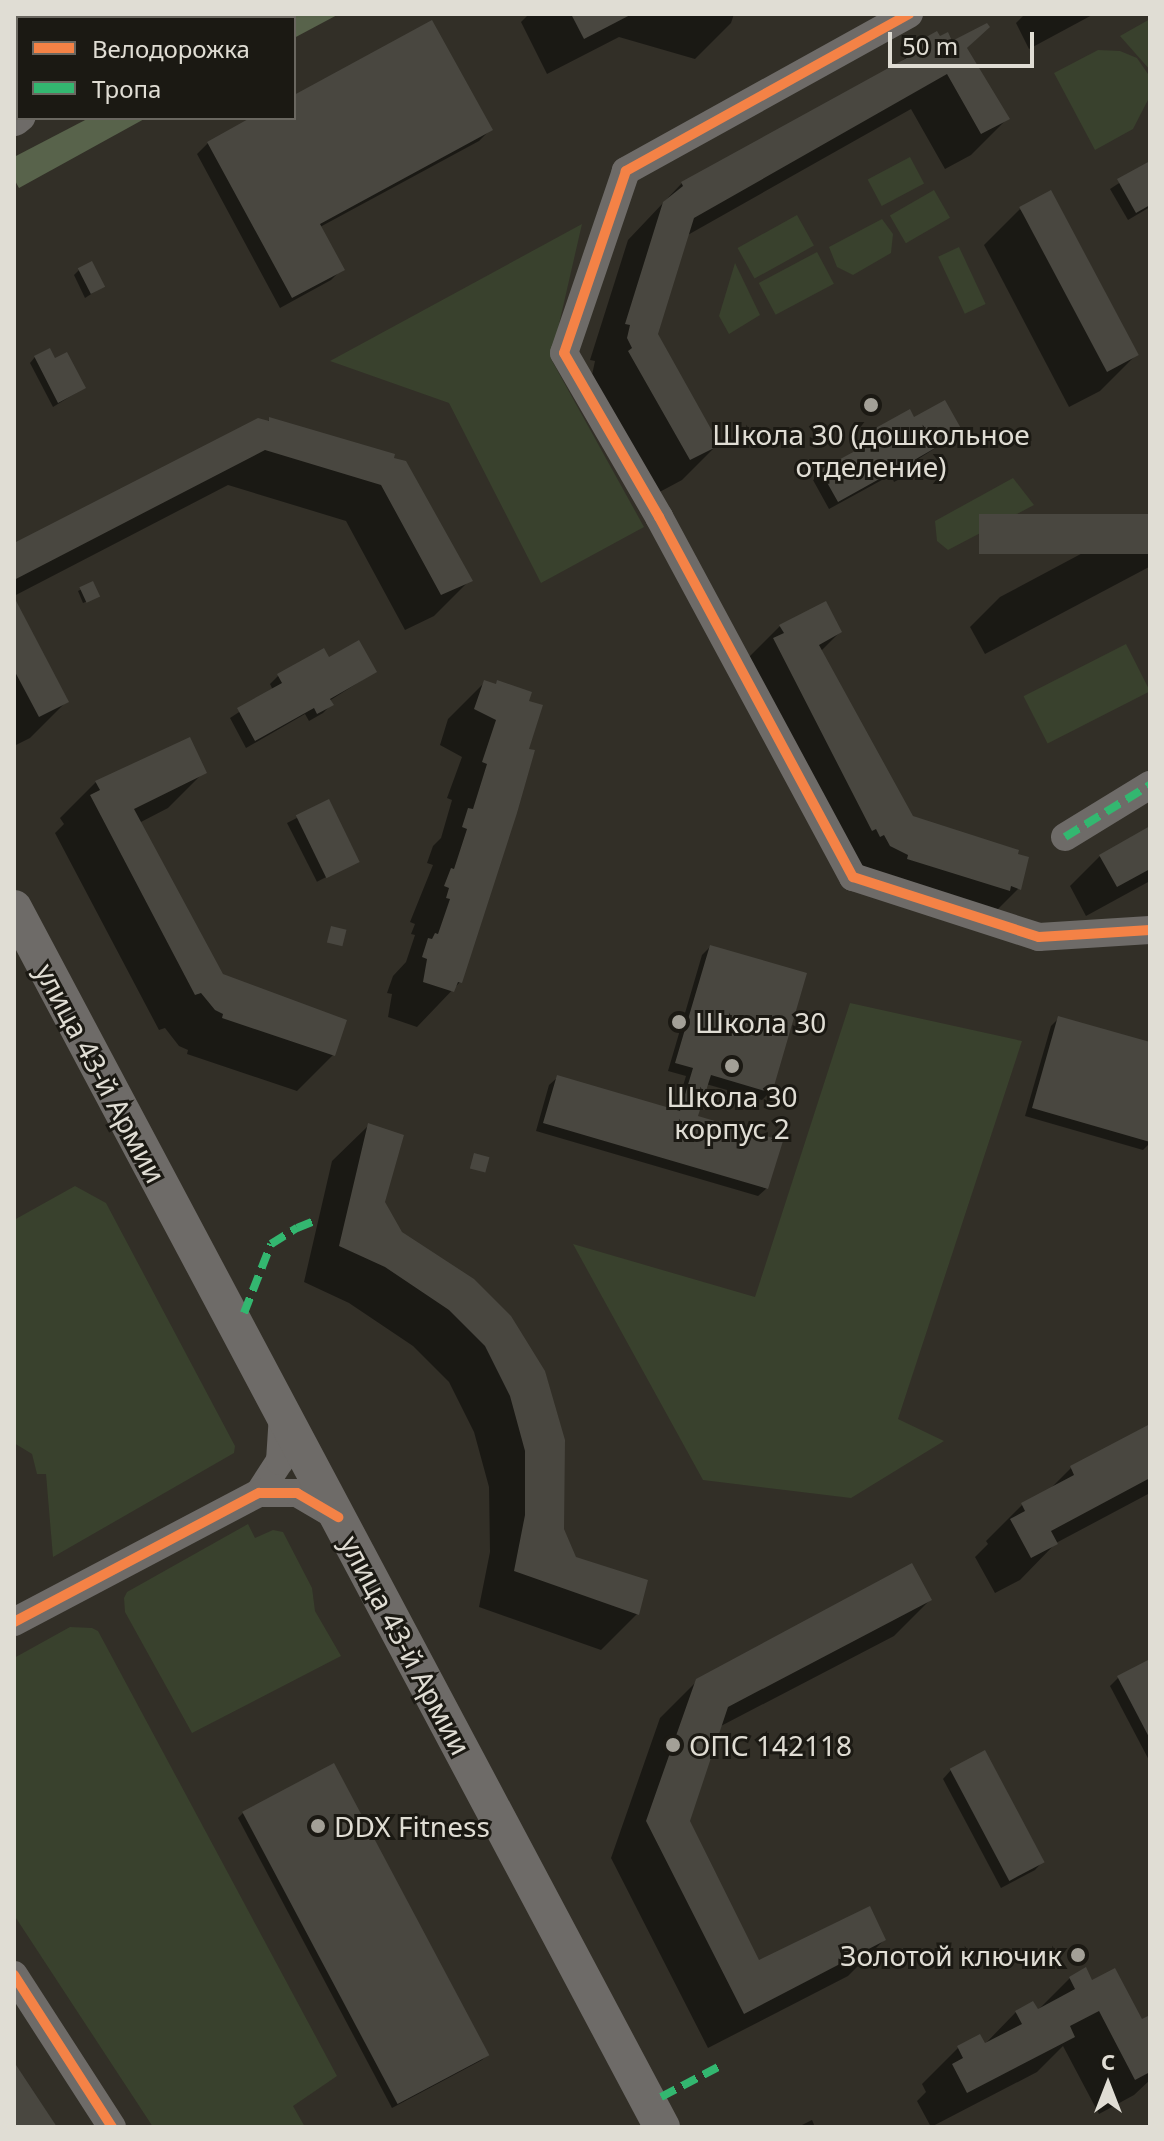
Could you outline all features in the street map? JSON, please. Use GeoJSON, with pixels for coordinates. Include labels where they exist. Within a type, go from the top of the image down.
{"type":"FeatureCollection","features":[{"type":"Feature","properties":{"kind":"main road","name":"улица 43-й Армии"},"geometry":{"type":"LineString","coordinates":[[14,908],[662,2127]]}},
{"type":"Feature","properties":{"kind":"street"},"geometry":{"type":"LineString","coordinates":[[909,14],[626,171],[564,353],[659,517],[853,877],[1039,937],[1150,930]]}},
{"type":"Feature","properties":{"kind":"street"},"geometry":{"type":"LineString","coordinates":[[1065,837],[1150,785]]}},
{"type":"Feature","properties":{"kind":"street"},"geometry":{"type":"LineString","coordinates":[[259,1493],[280,1461],[283,1415]]}},
{"type":"Feature","properties":{"kind":"street"},"geometry":{"type":"LineString","coordinates":[[14,1622],[259,1493],[297,1493],[338,1517]]}},
{"type":"Feature","properties":{"kind":"street"},"geometry":{"type":"LineString","coordinates":[[14,1975],[112,2127]]}},
{"type":"Feature","properties":{"kind":"green space"},"geometry":{"type":"Polygon","coordinates":[[[339,14],[296,37],[296,16],[284,16],[339,14]]]}},
{"type":"Feature","properties":{"kind":"green space"},"geometry":{"type":"Polygon","coordinates":[[[1150,19],[1150,70],[1120,36],[1150,19]]]}},
{"type":"Feature","properties":{"kind":"green space"},"geometry":{"type":"Polygon","coordinates":[[[1098,50],[1120,51],[1137,58],[1148,74],[1150,96],[1133,129],[1095,150],[1054,73],[1098,50]]]}},
{"type":"Feature","properties":{"kind":"green space"},"geometry":{"type":"Polygon","coordinates":[[[85,120],[142,120],[19,188],[14,179],[14,157],[85,120]]]}},
{"type":"Feature","properties":{"kind":"green space"},"geometry":{"type":"Polygon","coordinates":[[[910,157],[924,183],[882,206],[868,180],[910,157]]]}},
{"type":"Feature","properties":{"kind":"green space"},"geometry":{"type":"Polygon","coordinates":[[[934,190],[950,218],[906,243],[890,216],[934,190]]]}},
{"type":"Feature","properties":{"kind":"green space"},"geometry":{"type":"Polygon","coordinates":[[[797,215],[814,246],[754,279],[738,248],[797,215]]]}},
{"type":"Feature","properties":{"kind":"green space"},"geometry":{"type":"Polygon","coordinates":[[[882,219],[893,234],[891,253],[853,275],[837,267],[829,247],[882,219]]]}},
{"type":"Feature","properties":{"kind":"green space"},"geometry":{"type":"Polygon","coordinates":[[[582,224],[551,359],[644,527],[541,583],[449,403],[330,361],[582,224]]]}},
{"type":"Feature","properties":{"kind":"green space"},"geometry":{"type":"Polygon","coordinates":[[[959,247],[986,304],[965,314],[938,257],[959,247]]]}},
{"type":"Feature","properties":{"kind":"green space"},"geometry":{"type":"Polygon","coordinates":[[[817,252],[834,284],[776,315],[759,283],[817,252]]]}},
{"type":"Feature","properties":{"kind":"green space"},"geometry":{"type":"Polygon","coordinates":[[[735,263],[760,315],[729,334],[719,316],[735,263]]]}},
{"type":"Feature","properties":{"kind":"green space"},"geometry":{"type":"Polygon","coordinates":[[[1013,478],[1034,505],[948,550],[937,541],[935,521],[1013,478]]]}},
{"type":"Feature","properties":{"kind":"green space"},"geometry":{"type":"Polygon","coordinates":[[[1126,644],[1150,691],[1048,743],[1024,696],[1126,644]]]}},
{"type":"Feature","properties":{"kind":"green space"},"geometry":{"type":"Polygon","coordinates":[[[850,1003],[1022,1041],[898,1419],[944,1441],[851,1498],[703,1480],[573,1244],[755,1297],[850,1003]]]}},
{"type":"Feature","properties":{"kind":"green space"},"geometry":{"type":"Polygon","coordinates":[[[75,1186],[106,1203],[235,1446],[234,1453],[53,1557],[46,1474],[37,1474],[32,1454],[14,1443],[14,1220],[75,1186]]]}},
{"type":"Feature","properties":{"kind":"green space"},"geometry":{"type":"Polygon","coordinates":[[[248,1524],[255,1538],[273,1530],[283,1532],[312,1588],[315,1611],[341,1656],[192,1733],[125,1612],[124,1598],[127,1592],[248,1524]]]}},
{"type":"Feature","properties":{"kind":"green space"},"geometry":{"type":"Polygon","coordinates":[[[70,1627],[98,1631],[337,2076],[293,2106],[305,2127],[153,2127],[14,1915],[14,1658],[70,1627]]]}},
{"type":"Feature","properties":{"kind":"building"},"geometry":{"type":"Polygon","coordinates":[[[571,14],[632,14],[584,39],[571,14]]]}},
{"type":"Feature","properties":{"kind":"building"},"geometry":{"type":"Polygon","coordinates":[[[432,20],[493,130],[320,224],[345,270],[292,298],[207,142],[246,120],[296,120],[296,94],[432,20]]]}},
{"type":"Feature","properties":{"kind":"building"},"geometry":{"type":"Polygon","coordinates":[[[987,23],[990,27],[967,48],[1010,119],[981,134],[947,74],[694,218],[658,334],[720,445],[690,460],[628,351],[632,348],[627,338],[630,325],[625,324],[663,202],[683,186],[681,182],[914,54],[913,50],[921,46],[919,41],[937,31],[940,36],[948,32],[952,41],[987,23]]]}},
{"type":"Feature","properties":{"kind":"building"},"geometry":{"type":"Polygon","coordinates":[[[1150,161],[1150,205],[1136,213],[1117,179],[1150,161]]]}},
{"type":"Feature","properties":{"kind":"building"},"geometry":{"type":"Polygon","coordinates":[[[1051,190],[1139,355],[1107,372],[1019,207],[1051,190]]]}},
{"type":"Feature","properties":{"kind":"building"},"geometry":{"type":"Polygon","coordinates":[[[92,261],[105,287],[91,294],[78,268],[92,261]]]}},
{"type":"Feature","properties":{"kind":"building"},"geometry":{"type":"Polygon","coordinates":[[[50,348],[55,358],[67,352],[86,388],[58,403],[34,356],[50,348]]]}},
{"type":"Feature","properties":{"kind":"building"},"geometry":{"type":"Polygon","coordinates":[[[945,400],[963,432],[916,459],[919,466],[903,475],[899,468],[838,502],[820,470],[868,444],[863,435],[910,409],[914,417],[945,400]]]}},
{"type":"Feature","properties":{"kind":"building"},"geometry":{"type":"Polygon","coordinates":[[[269,417],[395,454],[394,458],[406,461],[473,581],[441,595],[381,485],[265,450],[14,580],[14,543],[258,418],[269,421],[269,417]]]}},
{"type":"Feature","properties":{"kind":"building"},"geometry":{"type":"Polygon","coordinates":[[[979,514],[1150,514],[1150,554],[979,554],[979,514]]]}},
{"type":"Feature","properties":{"kind":"building"},"geometry":{"type":"Polygon","coordinates":[[[93,581],[100,596],[87,603],[79,587],[93,581]]]}},
{"type":"Feature","properties":{"kind":"building"},"geometry":{"type":"Polygon","coordinates":[[[14,597],[69,702],[39,717],[14,670],[14,597]]]}},
{"type":"Feature","properties":{"kind":"building"},"geometry":{"type":"Polygon","coordinates":[[[826,601],[842,632],[819,645],[913,816],[1019,850],[1018,854],[1029,857],[1021,890],[1011,886],[1010,891],[907,859],[908,855],[890,846],[884,835],[880,837],[876,829],[872,831],[773,638],[784,633],[779,625],[826,601]]]}},
{"type":"Feature","properties":{"kind":"building"},"geometry":{"type":"Polygon","coordinates":[[[359,640],[377,672],[330,699],[334,705],[317,714],[314,708],[255,741],[237,708],[282,683],[277,674],[324,648],[329,657],[359,640]]]}},
{"type":"Feature","properties":{"kind":"building"},"geometry":{"type":"Polygon","coordinates":[[[484,680],[496,684],[497,680],[532,692],[529,701],[543,705],[529,749],[535,750],[517,813],[462,983],[458,982],[454,992],[423,982],[427,959],[422,957],[428,938],[432,939],[435,933],[438,934],[450,899],[446,898],[449,888],[444,886],[451,868],[454,869],[467,829],[462,827],[468,808],[473,809],[487,764],[482,762],[496,720],[474,709],[484,680]]]}},
{"type":"Feature","properties":{"kind":"building"},"geometry":{"type":"Polygon","coordinates":[[[190,737],[207,773],[134,809],[223,974],[347,1020],[335,1056],[222,1018],[223,1014],[215,1010],[201,993],[195,995],[90,795],[100,790],[95,781],[190,737]]]}},
{"type":"Feature","properties":{"kind":"building"},"geometry":{"type":"Polygon","coordinates":[[[329,799],[360,862],[326,878],[296,815],[329,799]]]}},
{"type":"Feature","properties":{"kind":"building"},"geometry":{"type":"Polygon","coordinates":[[[1150,826],[1150,869],[1117,887],[1099,855],[1150,826]]]}},
{"type":"Feature","properties":{"kind":"building"},"geometry":{"type":"Polygon","coordinates":[[[331,926],[347,930],[342,946],[327,942],[331,926]]]}},
{"type":"Feature","properties":{"kind":"building","name":"Школа 30 корпус 2"},"geometry":{"type":"Polygon","coordinates":[[[710,945],[807,973],[772,1093],[711,1075],[698,1116],[783,1141],[768,1189],[543,1123],[557,1075],[680,1111],[693,1068],[675,1063],[710,945]]]}},
{"type":"Feature","properties":{"kind":"building"},"geometry":{"type":"Polygon","coordinates":[[[1058,1016],[1150,1042],[1150,1142],[1032,1108],[1058,1016]]]}},
{"type":"Feature","properties":{"kind":"building"},"geometry":{"type":"Polygon","coordinates":[[[368,1123],[404,1135],[385,1202],[402,1232],[474,1279],[511,1316],[545,1371],[565,1440],[564,1529],[576,1557],[648,1580],[639,1615],[514,1571],[525,1515],[525,1451],[510,1396],[485,1346],[449,1310],[385,1267],[339,1246],[368,1123]]]}},
{"type":"Feature","properties":{"kind":"building"},"geometry":{"type":"Polygon","coordinates":[[[474,1153],[489,1157],[485,1173],[470,1168],[474,1153]]]}},
{"type":"Feature","properties":{"kind":"building"},"geometry":{"type":"Polygon","coordinates":[[[1150,1424],[1150,1478],[1051,1531],[1058,1544],[1031,1558],[1010,1519],[1025,1511],[1021,1503],[1074,1475],[1070,1466],[1150,1424]]]}},
{"type":"Feature","properties":{"kind":"building"},"geometry":{"type":"Polygon","coordinates":[[[912,1563],[932,1600],[728,1707],[690,1821],[759,1960],[870,1906],[886,1940],[744,2014],[646,1821],[696,1679],[912,1563]]]}},
{"type":"Feature","properties":{"kind":"building"},"geometry":{"type":"Polygon","coordinates":[[[1150,1659],[1150,1739],[1117,1676],[1150,1659]]]}},
{"type":"Feature","properties":{"kind":"building"},"geometry":{"type":"Polygon","coordinates":[[[985,1750],[1045,1862],[1009,1881],[950,1769],[985,1750]]]}},
{"type":"Feature","properties":{"kind":"building"},"geometry":{"type":"Polygon","coordinates":[[[334,1763],[489,2055],[398,2104],[242,1812],[334,1763]]]}},
{"type":"Feature","properties":{"kind":"building"},"geometry":{"type":"Polygon","coordinates":[[[1086,1967],[1092,1980],[1115,1968],[1142,2019],[1150,2015],[1150,2072],[1135,2080],[1099,2011],[1070,2026],[1075,2037],[967,2093],[952,2064],[963,2058],[957,2046],[980,2034],[985,2043],[1022,2024],[1015,2011],[1033,2001],[1038,2009],[1075,1989],[1069,1977],[1086,1967]]]}},
{"type":"Feature","properties":{"kind":"building"},"geometry":{"type":"Polygon","coordinates":[[[14,2062],[57,2127],[14,2127],[14,2062]]]}},
{"type":"Feature","properties":{"kind":"marked path"},"geometry":{"type":"LineString","coordinates":[[1065,837],[1150,785]]}},
{"type":"Feature","properties":{"kind":"marked path"},"geometry":{"type":"LineString","coordinates":[[244,1313],[271,1244],[317,1220]]}},
{"type":"Feature","properties":{"kind":"marked path"},"geometry":{"type":"LineString","coordinates":[[661,2097],[720,2066]]}},
{"type":"Feature","properties":{"kind":"cycle path"},"geometry":{"type":"LineString","coordinates":[[909,14],[626,171],[564,353],[659,517],[853,877],[1039,937],[1150,930]]}},
{"type":"Feature","properties":{"kind":"cycle path"},"geometry":{"type":"LineString","coordinates":[[14,1622],[259,1493],[297,1493],[338,1517]]}},
{"type":"Feature","properties":{"kind":"cycle path"},"geometry":{"type":"LineString","coordinates":[[14,1975],[112,2127]]}},
{"type":"Feature","properties":{"kind":"place","name":"Школа 30 (дошкольное отделение)"},"geometry":{"type":"Point","coordinates":[871,405]}},
{"type":"Feature","properties":{"kind":"place","name":"Школа 30"},"geometry":{"type":"Point","coordinates":[679,1022]}},
{"type":"Feature","properties":{"kind":"place","name":"Школа 30 корпус 2"},"geometry":{"type":"Point","coordinates":[732,1066]}},
{"type":"Feature","properties":{"kind":"place","name":"ОПС 142118"},"geometry":{"type":"Point","coordinates":[673,1745]}},
{"type":"Feature","properties":{"kind":"place","name":"DDX Fitness"},"geometry":{"type":"Point","coordinates":[318,1826]}},
{"type":"Feature","properties":{"kind":"place","name":"Золотой ключик"},"geometry":{"type":"Point","coordinates":[1078,1955]}}]}
